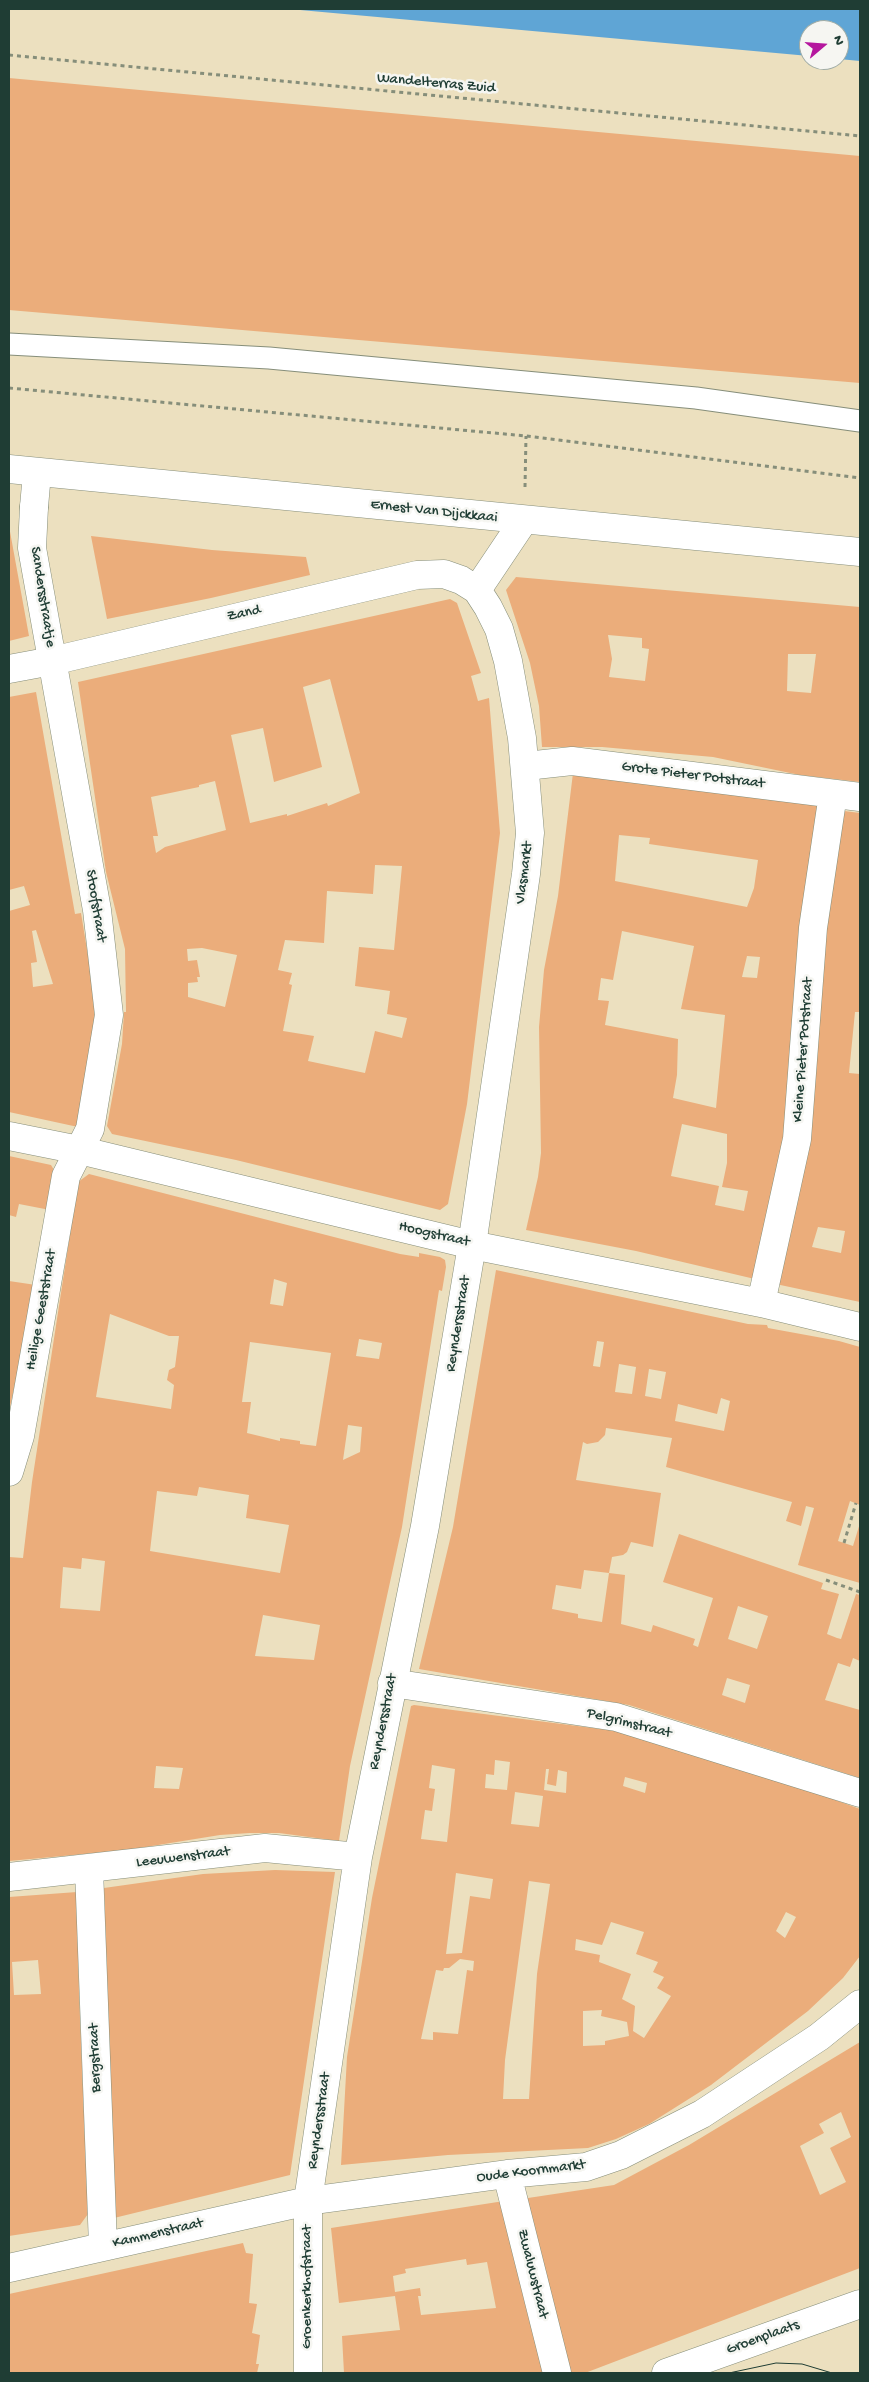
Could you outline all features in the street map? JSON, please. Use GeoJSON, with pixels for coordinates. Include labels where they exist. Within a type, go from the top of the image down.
{"type":"FeatureCollection","features":[{"type":"Feature","properties":{"kind":"street","name":"Ernest Van Dijckkaai"},"geometry":{"type":"LineString","coordinates":[[9,470],[860,552]]}},
{"type":"Feature","properties":{"kind":"street","name":"Sandersstraatje"},"geometry":{"type":"LineString","coordinates":[[36,473],[32,548],[52,661]]}},
{"type":"Feature","properties":{"kind":"street"},"geometry":{"type":"LineString","coordinates":[[477,590],[524,520]]}},
{"type":"Feature","properties":{"kind":"street","name":"Zand"},"geometry":{"type":"LineString","coordinates":[[9,669],[52,661],[417,575],[444,574],[461,580],[477,590]]}},
{"type":"Feature","properties":{"kind":"street","name":"Vlasmarkt"},"geometry":{"type":"LineString","coordinates":[[472,1245],[526,874],[530,833],[526,766],[508,661],[499,629],[477,590]]}},
{"type":"Feature","properties":{"kind":"street","name":"Stoofstraat"},"geometry":{"type":"LineString","coordinates":[[52,661],[97,910],[109,1015],[90,1129],[79,1150]]}},
{"type":"Feature","properties":{"kind":"street","name":"Grote Pieter Potstraat"},"geometry":{"type":"LineString","coordinates":[[526,766],[572,761],[860,796]]}},
{"type":"Feature","properties":{"kind":"street","name":"Kleine Pieter Potstraat"},"geometry":{"type":"LineString","coordinates":[[761,1303],[797,1139],[813,928],[833,794]]}},
{"type":"Feature","properties":{"kind":"street","name":"Hoogstraat"},"geometry":{"type":"LineString","coordinates":[[9,1136],[79,1150],[472,1245],[761,1303],[860,1327]]}},
{"type":"Feature","properties":{"kind":"street","name":"Heilige Geeststraat"},"geometry":{"type":"LineString","coordinates":[[9,1472],[20,1436],[66,1176],[79,1150]]}},
{"type":"Feature","properties":{"kind":"street","name":"Reyndersstraat"},"geometry":{"type":"LineString","coordinates":[[308,2201],[358,1857],[392,1683],[426,1526],[472,1245]]}},
{"type":"Feature","properties":{"kind":"street","name":"Pelgrimstraat"},"geometry":{"type":"LineString","coordinates":[[392,1683],[616,1717],[830,1782],[860,1793]]}},
{"type":"Feature","properties":{"kind":"street","name":"Leeuwenstraat"},"geometry":{"type":"LineString","coordinates":[[9,1877],[266,1848],[358,1857]]}},
{"type":"Feature","properties":{"kind":"street","name":"Bergstraat"},"geometry":{"type":"LineString","coordinates":[[89,1869],[103,2246]]}},
{"type":"Feature","properties":{"kind":"street","name":"Oude Koornmarkt"},"geometry":{"type":"LineString","coordinates":[[308,2201],[507,2174],[586,2167],[621,2155],[702,2114],[756,2080],[819,2037],[860,2004]]}},
{"type":"Feature","properties":{"kind":"street","name":"Zwaluwstraat"},"geometry":{"type":"LineString","coordinates":[[507,2174],[557,2373]]}},
{"type":"Feature","properties":{"kind":"street","name":"Kammenstraat"},"geometry":{"type":"LineString","coordinates":[[9,2268],[308,2201]]}},
{"type":"Feature","properties":{"kind":"street","name":"Groenkerkhofstraat"},"geometry":{"type":"LineString","coordinates":[[308,2201],[308,2373]]}},
{"type":"Feature","properties":{"kind":"street","name":"Groenplaats"},"geometry":{"type":"LineString","coordinates":[[666,2373],[860,2304]]}},
{"type":"Feature","properties":{"kind":"lane"},"geometry":{"type":"LineString","coordinates":[[9,344],[269,358],[696,398],[860,421]]}},
{"type":"Feature","properties":{"kind":"path","name":"Wandelterras Zuid"},"geometry":{"type":"LineString","coordinates":[[9,55],[860,136]]}},
{"type":"Feature","properties":{"kind":"path"},"geometry":{"type":"LineString","coordinates":[[9,388],[526,436],[860,478]]}},
{"type":"Feature","properties":{"kind":"path"},"geometry":{"type":"LineString","coordinates":[[524,520],[526,436]]}},
{"type":"Feature","properties":{"kind":"path"},"geometry":{"type":"LineString","coordinates":[[844,1543],[856,1503]]}},
{"type":"Feature","properties":{"kind":"path"},"geometry":{"type":"LineString","coordinates":[[826,1580],[860,1592]]}},
{"type":"Feature","properties":{"kind":"water"},"geometry":{"type":"Polygon","coordinates":[[[289,9],[860,9],[860,61],[849,60],[849,20],[799,20],[799,55],[289,9]]]}},
{"type":"Feature","properties":{"kind":"building"},"geometry":{"type":"Polygon","coordinates":[[[9,78],[860,156],[860,383],[9,310],[9,78]]]}},
{"type":"Feature","properties":{"kind":"building"},"geometry":{"type":"Polygon","coordinates":[[[9,526],[29,636],[9,641],[9,526]]]}},
{"type":"Feature","properties":{"kind":"building"},"geometry":{"type":"Polygon","coordinates":[[[91,536],[212,550],[306,557],[310,575],[211,598],[107,619],[91,536]]]}},
{"type":"Feature","properties":{"kind":"building"},"geometry":{"type":"Polygon","coordinates":[[[516,577],[860,607],[860,782],[800,775],[713,757],[602,747],[542,747],[539,706],[530,663],[506,590],[516,577]],[[608,635],[612,659],[609,677],[645,681],[649,649],[642,648],[642,638],[608,635]],[[788,654],[787,691],[811,693],[816,654],[788,654]]]}},
{"type":"Feature","properties":{"kind":"building"},"geometry":{"type":"Polygon","coordinates":[[[450,599],[457,603],[481,673],[471,676],[478,701],[489,698],[500,833],[467,1104],[448,1204],[440,1210],[236,1160],[112,1134],[107,1126],[122,1044],[124,1012],[126,1012],[125,949],[106,872],[78,682],[450,599]],[[330,679],[303,687],[322,767],[274,782],[263,728],[231,735],[250,823],[287,814],[287,816],[327,803],[328,806],[360,793],[330,679]],[[215,781],[199,785],[199,787],[151,797],[158,836],[153,836],[156,853],[165,847],[226,830],[215,781]],[[375,865],[373,894],[327,891],[324,943],[285,940],[278,970],[292,973],[289,984],[292,985],[283,1031],[314,1036],[308,1061],[365,1073],[375,1031],[402,1038],[407,1018],[387,1014],[390,991],[355,986],[359,947],[394,950],[402,866],[375,865]],[[202,948],[187,949],[188,961],[197,960],[200,977],[197,977],[198,982],[188,983],[188,997],[225,1007],[237,955],[202,948]]]}},
{"type":"Feature","properties":{"kind":"building"},"geometry":{"type":"Polygon","coordinates":[[[36,692],[75,914],[81,913],[90,968],[95,1018],[78,1127],[9,1112],[9,911],[30,905],[24,886],[9,890],[9,697],[36,692]],[[36,930],[32,931],[37,962],[31,963],[33,987],[53,984],[36,930]]]}},
{"type":"Feature","properties":{"kind":"building"},"geometry":{"type":"Polygon","coordinates":[[[573,773],[820,805],[787,1138],[759,1280],[636,1251],[526,1230],[538,1177],[541,1153],[539,1027],[544,970],[558,896],[573,773]],[[619,835],[615,881],[747,907],[754,888],[758,860],[649,844],[650,838],[619,835]],[[622,931],[613,980],[601,978],[598,1000],[609,1001],[605,1025],[678,1039],[677,1075],[673,1098],[716,1108],[725,1015],[681,1009],[694,946],[622,931]],[[747,956],[742,977],[757,978],[760,957],[747,956]],[[682,1124],[671,1176],[719,1186],[715,1205],[744,1211],[748,1191],[722,1187],[727,1163],[727,1134],[682,1124]]]}},
{"type":"Feature","properties":{"kind":"building"},"geometry":{"type":"Polygon","coordinates":[[[844,811],[860,813],[860,1012],[855,1012],[849,1073],[860,1074],[860,1302],[771,1283],[844,811]],[[818,1227],[812,1247],[841,1253],[845,1231],[818,1227]]]}},
{"type":"Feature","properties":{"kind":"building"},"geometry":{"type":"Polygon","coordinates":[[[9,1156],[51,1165],[57,1175],[50,1210],[19,1204],[16,1217],[9,1215],[9,1156]]]}},
{"type":"Feature","properties":{"kind":"building"},"geometry":{"type":"Polygon","coordinates":[[[89,1174],[400,1254],[419,1257],[419,1253],[440,1257],[445,1260],[446,1267],[442,1291],[439,1290],[402,1527],[350,1766],[339,1841],[279,1833],[250,1833],[220,1835],[127,1850],[9,1861],[9,1557],[23,1558],[32,1482],[78,1182],[89,1174]],[[274,1279],[270,1304],[283,1306],[287,1283],[274,1279]],[[110,1314],[96,1397],[171,1409],[174,1385],[167,1380],[169,1370],[175,1367],[179,1336],[169,1336],[110,1314]],[[359,1339],[356,1356],[379,1359],[382,1343],[359,1339]],[[250,1342],[242,1402],[251,1402],[247,1433],[280,1441],[280,1438],[300,1441],[300,1444],[316,1446],[331,1353],[250,1342]],[[348,1425],[343,1460],[360,1452],[362,1427],[348,1425]],[[199,1487],[197,1496],[157,1491],[150,1551],[280,1573],[289,1525],[246,1518],[249,1495],[199,1487]],[[82,1558],[81,1569],[63,1567],[60,1608],[100,1611],[105,1561],[82,1558]],[[263,1615],[255,1656],[314,1660],[320,1625],[263,1615]],[[156,1766],[154,1788],[179,1789],[183,1768],[156,1766]]]}},
{"type":"Feature","properties":{"kind":"building"},"geometry":{"type":"Polygon","coordinates":[[[496,1270],[748,1324],[767,1325],[768,1328],[839,1341],[860,1347],[860,1505],[850,1501],[838,1541],[853,1546],[860,1523],[860,1583],[798,1565],[814,1508],[806,1506],[801,1526],[786,1521],[792,1502],[666,1467],[672,1438],[606,1428],[605,1435],[598,1442],[587,1444],[583,1442],[576,1480],[661,1493],[653,1547],[631,1542],[627,1552],[623,1555],[612,1557],[609,1573],[625,1575],[621,1624],[651,1632],[653,1625],[695,1639],[693,1645],[698,1647],[713,1598],[663,1582],[679,1534],[823,1583],[821,1589],[839,1594],[827,1634],[837,1638],[841,1639],[856,1594],[860,1595],[860,1661],[853,1658],[850,1667],[838,1663],[825,1700],[860,1710],[860,1778],[629,1705],[419,1669],[453,1527],[496,1270]],[[597,1341],[593,1366],[600,1367],[604,1342],[597,1341]],[[619,1364],[615,1392],[632,1394],[636,1367],[619,1364]],[[649,1369],[645,1396],[661,1399],[666,1372],[649,1369]],[[721,1398],[717,1414],[678,1404],[675,1421],[724,1431],[730,1401],[721,1398]],[[584,1570],[581,1589],[556,1585],[552,1609],[578,1614],[578,1618],[602,1622],[609,1573],[584,1570]],[[738,1606],[728,1639],[757,1649],[768,1616],[738,1606]],[[727,1678],[722,1695],[745,1703],[750,1685],[727,1678]]]}},
{"type":"Feature","properties":{"kind":"building"},"geometry":{"type":"Polygon","coordinates":[[[9,1281],[36,1285],[10,1407],[9,1407],[9,1281]]]}},
{"type":"Feature","properties":{"kind":"building"},"geometry":{"type":"Polygon","coordinates":[[[411,1706],[616,1731],[819,1794],[860,1809],[860,1956],[843,1978],[808,2011],[711,2085],[649,2124],[616,2139],[588,2148],[448,2155],[341,2165],[347,2057],[372,1898],[411,1706]],[[495,1760],[494,1775],[486,1774],[485,1788],[507,1790],[510,1762],[495,1760]],[[432,1765],[429,1788],[435,1789],[432,1811],[425,1810],[421,1839],[447,1842],[455,1769],[432,1765]],[[546,1769],[544,1790],[566,1793],[567,1772],[558,1770],[556,1786],[547,1784],[549,1769],[546,1769]],[[625,1777],[623,1786],[645,1793],[647,1783],[625,1777]],[[515,1792],[511,1824],[539,1827],[543,1796],[515,1792]],[[456,1873],[446,1954],[462,1953],[470,1896],[490,1899],[493,1879],[456,1873]],[[529,1881],[505,2060],[503,2099],[529,2099],[537,1974],[550,1884],[529,1881]],[[786,1912],[776,1931],[785,1938],[796,1917],[786,1912]],[[611,1922],[602,1945],[576,1939],[575,1950],[600,1955],[599,1962],[631,1974],[622,1999],[635,2006],[633,2031],[644,2038],[671,1996],[657,1988],[664,1977],[653,1972],[658,1962],[636,1954],[644,1932],[611,1922]],[[460,1959],[449,1968],[444,1968],[443,1971],[436,1970],[421,2039],[433,2040],[433,2032],[458,2034],[467,1970],[473,1971],[474,1961],[460,1959]],[[602,2010],[583,2011],[583,2046],[605,2045],[605,2041],[629,2036],[627,2022],[601,2016],[602,2010]]]}},
{"type":"Feature","properties":{"kind":"building"},"geometry":{"type":"Polygon","coordinates":[[[275,1870],[335,1872],[290,2175],[114,2218],[104,1888],[203,1874],[275,1870]]]}},
{"type":"Feature","properties":{"kind":"building"},"geometry":{"type":"Polygon","coordinates":[[[77,1892],[88,2214],[80,2225],[9,2236],[9,1897],[77,1892]],[[38,1960],[12,1962],[14,1995],[41,1994],[38,1960]]]}},
{"type":"Feature","properties":{"kind":"building"},"geometry":{"type":"Polygon","coordinates":[[[860,2042],[860,2268],[585,2373],[568,2373],[522,2208],[528,2198],[614,2185],[689,2145],[860,2042]],[[841,2112],[819,2124],[824,2133],[800,2146],[820,2195],[846,2182],[830,2148],[851,2137],[841,2112]]]}},
{"type":"Feature","properties":{"kind":"building"},"geometry":{"type":"Polygon","coordinates":[[[504,2201],[545,2373],[344,2373],[342,2336],[400,2330],[395,2296],[339,2303],[331,2228],[504,2201]],[[466,2259],[405,2269],[406,2273],[393,2276],[395,2292],[420,2288],[421,2296],[418,2296],[421,2315],[496,2308],[487,2262],[467,2265],[466,2259]]]}},
{"type":"Feature","properties":{"kind":"building"},"geometry":{"type":"Polygon","coordinates":[[[243,2243],[246,2253],[253,2254],[249,2303],[257,2304],[252,2333],[260,2335],[256,2364],[259,2364],[257,2373],[9,2373],[9,2294],[243,2243]]]}},
{"type":"Feature","properties":{"kind":"tram line"},"geometry":{"type":"LineString","coordinates":[[729,2373],[776,2363],[802,2364],[832,2373]]}}]}
